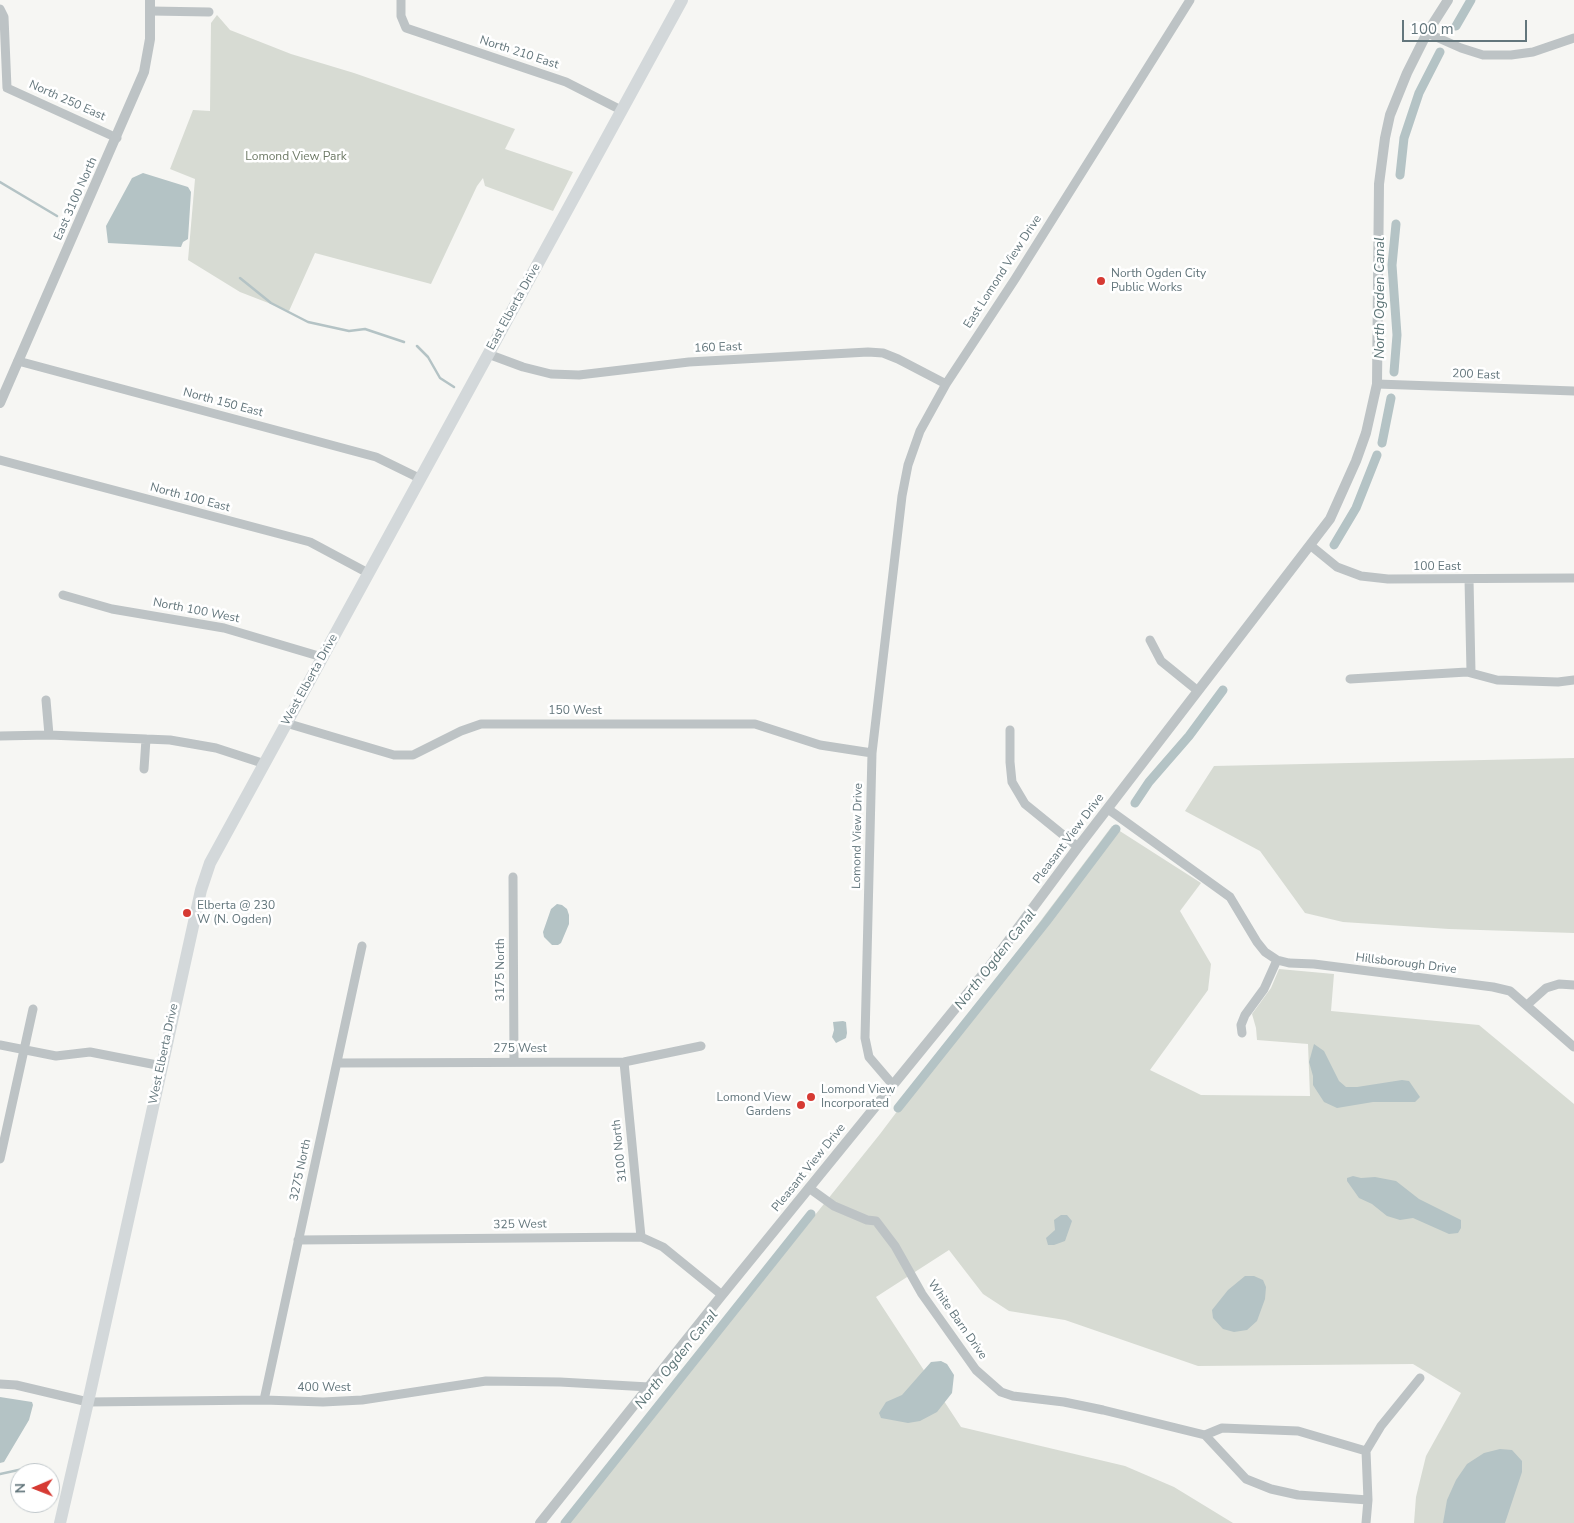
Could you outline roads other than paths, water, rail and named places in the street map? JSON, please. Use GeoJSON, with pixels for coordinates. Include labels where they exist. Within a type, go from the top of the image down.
{"type":"FeatureCollection","features":[{"type":"Feature","properties":{"kind":"main road","name":"East Elberta Drive"},"geometry":{"type":"LineString","coordinates":[[346,614],[682,0]]}},
{"type":"Feature","properties":{"kind":"main road","name":"West Elberta Drive"},"geometry":{"type":"LineString","coordinates":[[60,1523],[204,881],[210,862],[346,614]]}},
{"type":"Feature","properties":{"kind":"street","name":"East 3100 North"},"geometry":{"type":"LineString","coordinates":[[0,403],[117,138],[147,62],[150,39],[150,0]]}},
{"type":"Feature","properties":{"kind":"street","name":"North 210 East"},"geometry":{"type":"LineString","coordinates":[[401,0],[401,16],[406,28],[566,82],[621,110]]}},
{"type":"Feature","properties":{"kind":"street","name":"East Lomond View Drive"},"geometry":{"type":"LineString","coordinates":[[893,579],[902,496],[908,465],[920,431],[946,384],[1015,279],[1190,0]]}},
{"type":"Feature","properties":{"kind":"street","name":"Pleasant View Drive"},"geometry":{"type":"LineString","coordinates":[[540,1523],[988,967],[1330,519],[1356,461],[1366,433],[1377,384],[1379,208],[1382,159],[1390,115],[1406,72],[1448,0]]}},
{"type":"Feature","properties":{"kind":"street","name":"North 250 East"},"geometry":{"type":"LineString","coordinates":[[0,8],[4,18],[7,88],[117,138]]}},
{"type":"Feature","properties":{"kind":"street"},"geometry":{"type":"LineString","coordinates":[[150,11],[209,12]]}},
{"type":"Feature","properties":{"kind":"street"},"geometry":{"type":"LineString","coordinates":[[1428,33],[1461,48],[1483,54],[1512,56],[1533,52],[1574,38]]}},
{"type":"Feature","properties":{"kind":"street","name":"160 East"},"geometry":{"type":"LineString","coordinates":[[488,354],[523,367],[551,374],[579,375],[689,362],[868,352],[883,353],[898,359],[946,384]]}},
{"type":"Feature","properties":{"kind":"street","name":"North 150 East"},"geometry":{"type":"LineString","coordinates":[[18,361],[376,457],[419,478]]}},
{"type":"Feature","properties":{"kind":"street","name":"200 East"},"geometry":{"type":"LineString","coordinates":[[1377,384],[1574,391]]}},
{"type":"Feature","properties":{"kind":"street","name":"North 100 East"},"geometry":{"type":"LineString","coordinates":[[0,460],[310,542],[368,573]]}},
{"type":"Feature","properties":{"kind":"street","name":"100 East"},"geometry":{"type":"LineString","coordinates":[[1310,545],[1337,567],[1361,576],[1388,579],[1574,578]]}},
{"type":"Feature","properties":{"kind":"street","name":"Lomond View Drive"},"geometry":{"type":"LineString","coordinates":[[893,579],[872,754],[865,1038],[869,1057],[893,1085]]}},
{"type":"Feature","properties":{"kind":"street"},"geometry":{"type":"LineString","coordinates":[[1469,579],[1471,672]]}},
{"type":"Feature","properties":{"kind":"street","name":"North 100 West"},"geometry":{"type":"LineString","coordinates":[[63,595],[112,609],[224,628],[322,658]]}},
{"type":"Feature","properties":{"kind":"street"},"geometry":{"type":"LineString","coordinates":[[1150,640],[1161,661],[1198,691]]}},
{"type":"Feature","properties":{"kind":"street"},"geometry":{"type":"LineString","coordinates":[[1350,679],[1471,672],[1497,680],[1558,682],[1574,680]]}},
{"type":"Feature","properties":{"kind":"street"},"geometry":{"type":"LineString","coordinates":[[46,700],[49,735]]}},
{"type":"Feature","properties":{"kind":"street","name":"150 West"},"geometry":{"type":"LineString","coordinates":[[286,723],[394,755],[413,755],[461,731],[481,724],[755,724],[820,745],[872,754]]}},
{"type":"Feature","properties":{"kind":"street"},"geometry":{"type":"LineString","coordinates":[[1010,730],[1012,782],[1025,804],[1078,847]]}},
{"type":"Feature","properties":{"kind":"street"},"geometry":{"type":"LineString","coordinates":[[0,736],[49,735],[170,740],[216,748],[265,764]]}},
{"type":"Feature","properties":{"kind":"street"},"geometry":{"type":"LineString","coordinates":[[144,769],[146,739]]}},
{"type":"Feature","properties":{"kind":"street"},"geometry":{"type":"LineString","coordinates":[[1108,809],[1230,897],[1257,942],[1265,952],[1277,960],[1264,989],[1245,1015],[1241,1025],[1242,1033]]}},
{"type":"Feature","properties":{"kind":"street","name":"3175 North"},"geometry":{"type":"LineString","coordinates":[[513,877],[514,1062]]}},
{"type":"Feature","properties":{"kind":"street","name":"3275 North"},"geometry":{"type":"LineString","coordinates":[[264,1400],[362,946]]}},
{"type":"Feature","properties":{"kind":"street","name":"Hillsborough Drive"},"geometry":{"type":"LineString","coordinates":[[1277,960],[1493,987],[1510,991],[1574,1047]]}},
{"type":"Feature","properties":{"kind":"street"},"geometry":{"type":"LineString","coordinates":[[1527,1005],[1546,988],[1559,984],[1574,985]]}},
{"type":"Feature","properties":{"kind":"street"},"geometry":{"type":"LineString","coordinates":[[0,1159],[33,1008]]}},
{"type":"Feature","properties":{"kind":"street"},"geometry":{"type":"LineString","coordinates":[[0,1046],[56,1056],[90,1052],[162,1066]]}},
{"type":"Feature","properties":{"kind":"street","name":"275 West"},"geometry":{"type":"LineString","coordinates":[[337,1063],[624,1062],[701,1046]]}},
{"type":"Feature","properties":{"kind":"street","name":"3100 North"},"geometry":{"type":"LineString","coordinates":[[624,1062],[642,1237]]}},
{"type":"Feature","properties":{"kind":"street","name":"White Barn Drive"},"geometry":{"type":"LineString","coordinates":[[809,1188],[834,1206],[867,1220],[876,1221],[895,1246],[922,1294],[976,1370],[1001,1392],[1013,1396],[1064,1402],[1103,1410],[1204,1435],[1222,1428],[1298,1432],[1366,1451]]}},
{"type":"Feature","properties":{"kind":"street","name":"325 West"},"geometry":{"type":"LineString","coordinates":[[298,1240],[642,1237],[663,1247],[722,1295]]}},
{"type":"Feature","properties":{"kind":"street"},"geometry":{"type":"LineString","coordinates":[[1366,1523],[1368,1500],[1366,1451],[1380,1426],[1420,1378]]}},
{"type":"Feature","properties":{"kind":"street","name":"400 West"},"geometry":{"type":"LineString","coordinates":[[0,1384],[16,1385],[88,1402],[264,1400],[323,1402],[362,1400],[486,1382],[560,1382],[648,1387]]}},
{"type":"Feature","properties":{"kind":"street"},"geometry":{"type":"LineString","coordinates":[[1204,1435],[1246,1478],[1271,1489],[1298,1494],[1368,1500]]}},
{"type":"Feature","properties":{"kind":"waterway","name":"North Ogden Canal"},"geometry":{"type":"LineString","coordinates":[[1456,26],[1471,0]]}},
{"type":"Feature","properties":{"kind":"waterway","name":"North Ogden Canal"},"geometry":{"type":"LineString","coordinates":[[1400,175],[1404,138],[1419,93],[1440,52]]}},
{"type":"Feature","properties":{"kind":"waterway"},"geometry":{"type":"LineString","coordinates":[[0,182],[57,216]]}},
{"type":"Feature","properties":{"kind":"waterway","name":"North Ogden Canal"},"geometry":{"type":"LineString","coordinates":[[1394,372],[1397,335],[1392,265],[1396,224]]}},
{"type":"Feature","properties":{"kind":"waterway"},"geometry":{"type":"LineString","coordinates":[[240,278],[271,303],[308,322],[349,331],[365,329],[404,342]]}},
{"type":"Feature","properties":{"kind":"waterway"},"geometry":{"type":"LineString","coordinates":[[417,346],[428,357],[440,378],[454,387]]}},
{"type":"Feature","properties":{"kind":"waterway","name":"North Ogden Canal"},"geometry":{"type":"LineString","coordinates":[[1382,443],[1391,398]]}},
{"type":"Feature","properties":{"kind":"waterway","name":"North Ogden Canal"},"geometry":{"type":"LineString","coordinates":[[1334,545],[1356,508],[1377,455]]}},
{"type":"Feature","properties":{"kind":"waterway","name":"North Ogden Canal"},"geometry":{"type":"LineString","coordinates":[[1135,803],[1149,782],[1189,736],[1223,690]]}},
{"type":"Feature","properties":{"kind":"waterway","name":"North Ogden Canal"},"geometry":{"type":"LineString","coordinates":[[898,1108],[1046,922],[1116,829]]}},
{"type":"Feature","properties":{"kind":"waterway","name":"North Ogden Canal"},"geometry":{"type":"LineString","coordinates":[[565,1523],[811,1214]]}},
{"type":"Feature","properties":{"kind":"waterway"},"geometry":{"type":"LineString","coordinates":[[0,1474],[10,1472]]}},
{"type":"Feature","properties":{"kind":"place","name":"North Ogden City Public Works"},"geometry":{"type":"Point","coordinates":[1101,281]}},
{"type":"Feature","properties":{"kind":"place","name":"Elberta @ 230 W (N. Ogden)"},"geometry":{"type":"Point","coordinates":[187,913]}},
{"type":"Feature","properties":{"kind":"place","name":"Lomond View Incorporated"},"geometry":{"type":"Point","coordinates":[811,1097]}},
{"type":"Feature","properties":{"kind":"place","name":"Lomond View Gardens"},"geometry":{"type":"Point","coordinates":[801,1105]}},
{"type":"Feature","properties":{"kind":"park label","name":"Lomond View Park"},"geometry":{"type":"Point","coordinates":[296,157]}}]}
